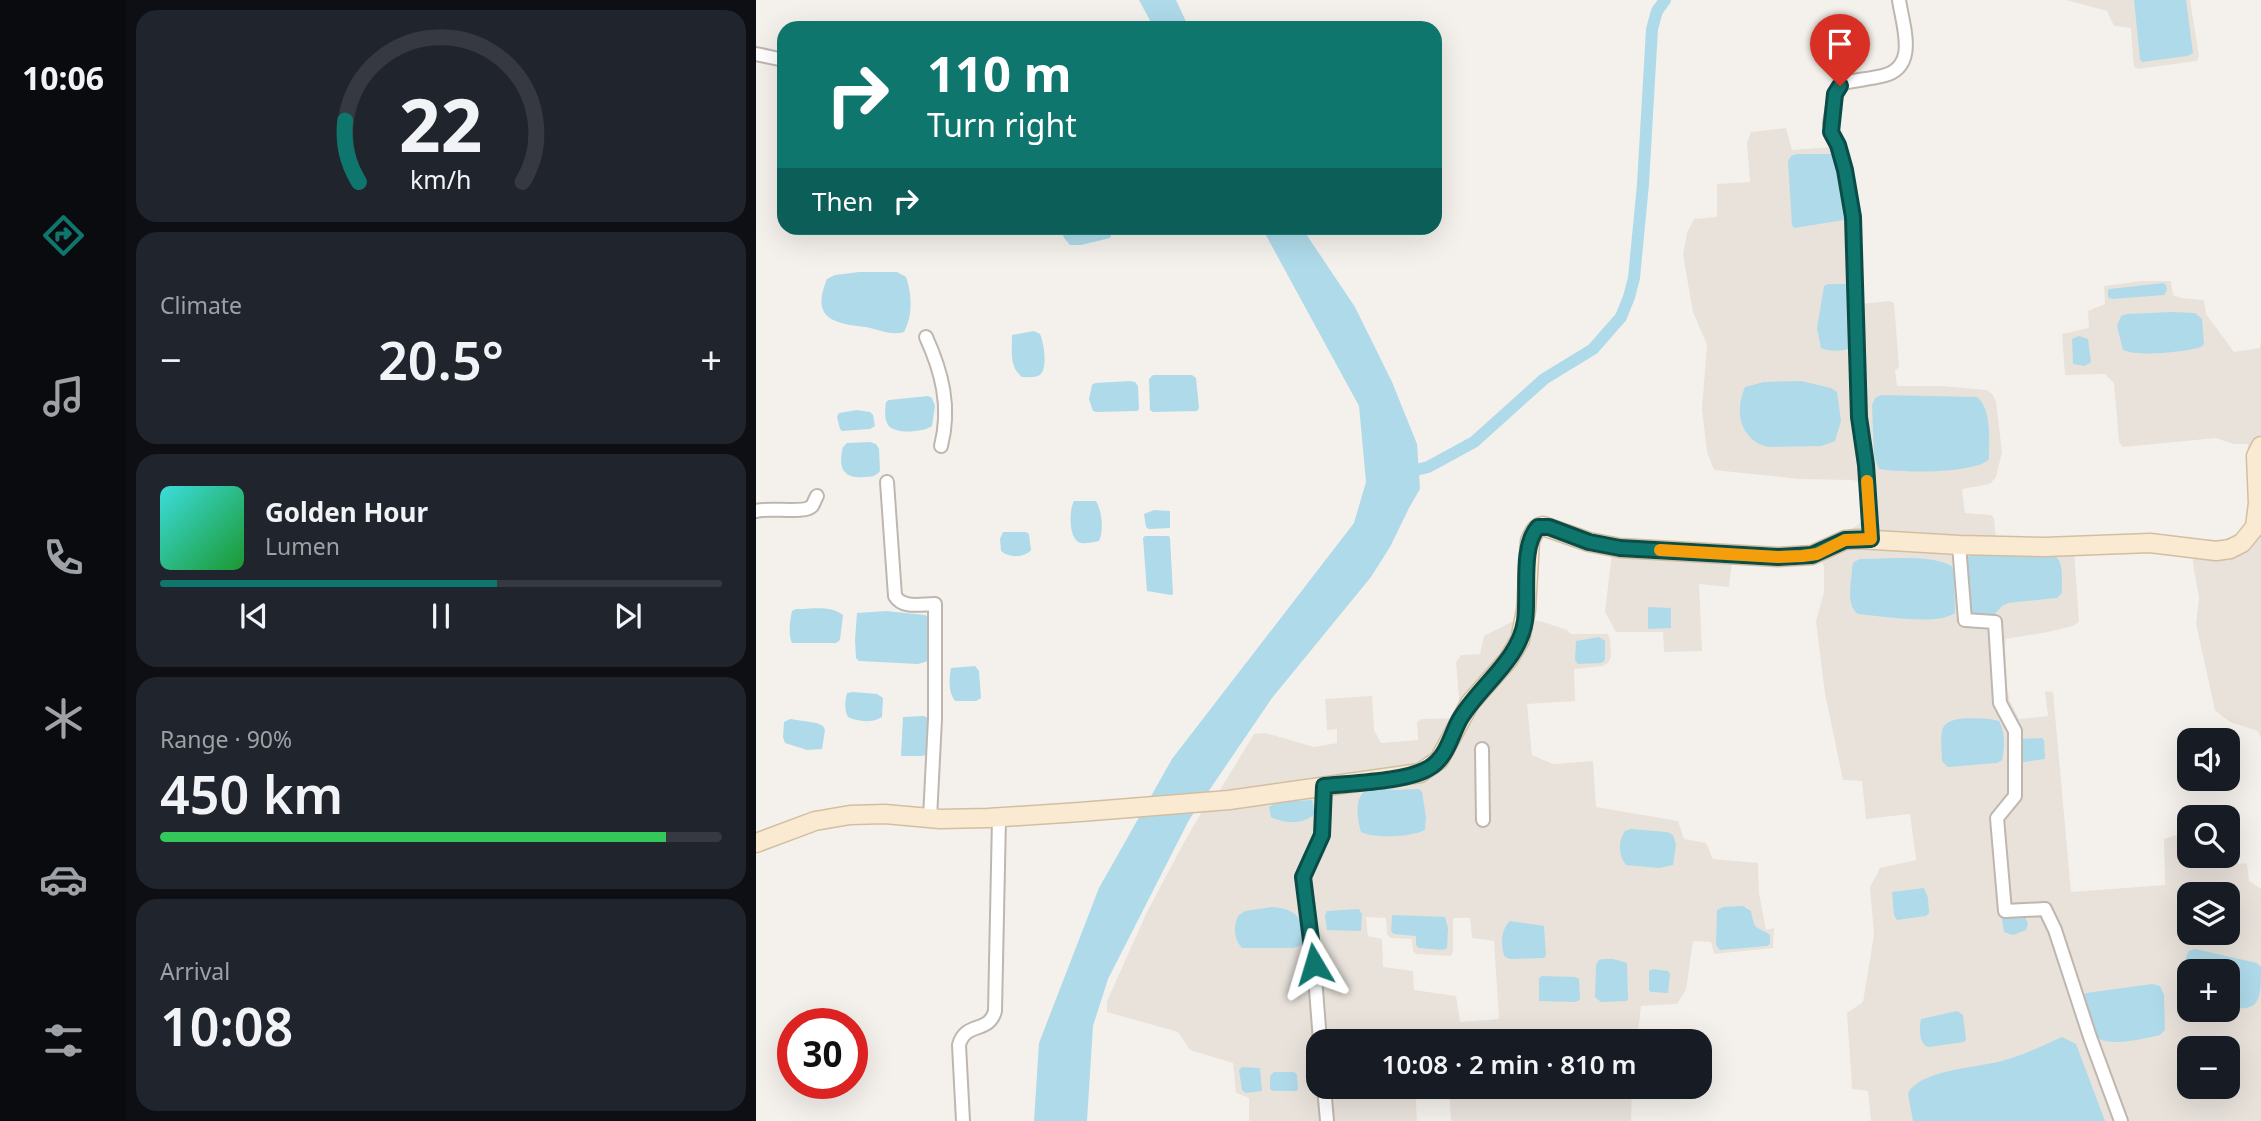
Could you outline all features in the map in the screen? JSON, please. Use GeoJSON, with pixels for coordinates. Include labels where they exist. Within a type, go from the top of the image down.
{"type":"FeatureCollection","features":[{"type":"Feature","properties":{"kind":"main road"},"geometry":{"type":"LineString","coordinates":[[756,843],[815,821],[850,815],[999,818],[1229,800],[1408,776],[1427,769],[1439,760],[1470,703],[1508,660],[1520,640],[1527,610],[1530,541],[1538,527],[1549,527],[1589,542],[1620,548],[1778,557],[1812,555],[1845,540],[1871,539],[2046,547],[2150,543],[2217,551],[2230,550],[2242,543],[2255,527],[2258,503],[2256,456],[2261,446]]}},
{"type":"Feature","properties":{"kind":"street"},"geometry":{"type":"LineString","coordinates":[[1871,539],[1866,465],[1859,417],[1853,217],[1845,170],[1830,123],[1835,94],[1843,83],[1895,72],[1904,62],[1906,50],[1899,0]]}},
{"type":"Feature","properties":{"kind":"street"},"geometry":{"type":"LineString","coordinates":[[756,54],[777,58]]}},
{"type":"Feature","properties":{"kind":"street"},"geometry":{"type":"LineString","coordinates":[[926,337],[943,383],[946,410],[941,446]]}},
{"type":"Feature","properties":{"kind":"street"},"geometry":{"type":"LineString","coordinates":[[887,482],[895,596],[903,604],[935,604],[935,719],[930,818]]}},
{"type":"Feature","properties":{"kind":"street"},"geometry":{"type":"LineString","coordinates":[[756,511],[770,508],[806,509],[811,507],[817,495]]}},
{"type":"Feature","properties":{"kind":"street"},"geometry":{"type":"LineString","coordinates":[[1959,545],[1965,620],[1995,622],[2000,703],[2015,732],[2015,796],[1997,818],[2005,911],[2045,909],[2055,930],[2121,1121]]}},
{"type":"Feature","properties":{"kind":"street"},"geometry":{"type":"LineString","coordinates":[[1482,749],[1483,820]]}},
{"type":"Feature","properties":{"kind":"street"},"geometry":{"type":"LineString","coordinates":[[1319,1029],[1303,877],[1322,835],[1324,786]]}},
{"type":"Feature","properties":{"kind":"street"},"geometry":{"type":"LineString","coordinates":[[963,1121],[959,1045],[961,1037],[969,1030],[989,1023],[995,1010],[999,818]]}},
{"type":"Feature","properties":{"kind":"street"},"geometry":{"type":"LineString","coordinates":[[1325,1099],[1327,1121]]}},
{"type":"Feature","properties":{"kind":"shaded area"},"geometry":{"type":"Polygon","coordinates":[[[2066,0],[2190,0],[2199,56],[2197,61],[2138,69],[2134,67],[2131,28],[2114,26],[2107,11],[2066,0]]]}},
{"type":"Feature","properties":{"kind":"shaded area"},"geometry":{"type":"Polygon","coordinates":[[[1786,128],[1792,150],[1845,146],[1852,176],[1861,304],[1890,301],[1894,303],[1899,367],[1895,371],[1897,386],[1986,390],[1996,401],[2002,452],[1996,477],[1990,484],[1962,489],[1965,513],[1991,515],[1994,518],[1996,539],[2073,537],[2079,622],[2048,632],[2006,639],[2005,645],[2007,687],[2010,701],[2019,719],[2048,716],[2045,691],[2053,692],[2071,892],[2165,885],[2164,839],[2177,835],[2177,868],[2240,868],[2240,864],[2247,863],[2249,881],[2261,889],[2261,1121],[1871,1121],[1868,1091],[1852,1089],[1847,1013],[1863,1002],[1874,935],[1870,887],[1880,868],[1916,860],[1910,814],[1866,819],[1862,781],[1843,780],[1825,694],[1816,621],[1824,592],[1824,567],[1817,543],[1861,522],[1857,481],[1798,479],[1714,470],[1707,452],[1702,409],[1707,345],[1693,312],[1683,255],[1687,233],[1694,219],[1717,217],[1717,184],[1750,182],[1747,143],[1751,132],[1786,128]]]}},
{"type":"Feature","properties":{"kind":"shaded area"},"geometry":{"type":"Polygon","coordinates":[[[2142,281],[2171,281],[2173,295],[2204,300],[2206,314],[2234,352],[2260,348],[2261,341],[2261,739],[2258,731],[2230,722],[2215,710],[2196,624],[2199,598],[2193,564],[2193,539],[2222,540],[2241,533],[2251,509],[2248,444],[2233,444],[2216,438],[2123,447],[2119,442],[2114,383],[2105,374],[2065,375],[2062,334],[2089,328],[2088,311],[2105,304],[2104,286],[2142,281]]]}},
{"type":"Feature","properties":{"kind":"shaded area"},"geometry":{"type":"Polygon","coordinates":[[[1612,552],[1732,560],[1729,587],[1699,584],[1702,651],[1664,652],[1663,632],[1616,632],[1605,612],[1612,552]]]}},
{"type":"Feature","properties":{"kind":"shaded area"},"geometry":{"type":"Polygon","coordinates":[[[1515,620],[1540,621],[1567,630],[1571,634],[1608,634],[1611,657],[1608,663],[1574,669],[1575,701],[1527,704],[1532,755],[1553,764],[1593,761],[1596,807],[1678,821],[1684,839],[1706,843],[1713,859],[1758,863],[1759,893],[1766,930],[1774,928],[1773,948],[1714,954],[1711,942],[1693,941],[1686,990],[1677,1004],[1641,1006],[1638,1029],[1306,1029],[1306,1099],[1416,1099],[1417,1121],[1249,1121],[1249,1098],[1236,1093],[1233,1063],[1190,1050],[1178,1032],[1107,1012],[1107,1001],[1147,912],[1201,813],[1220,790],[1254,734],[1266,733],[1314,747],[1337,743],[1337,729],[1327,730],[1325,699],[1372,696],[1374,730],[1381,743],[1418,740],[1417,722],[1422,719],[1454,718],[1460,711],[1456,662],[1461,655],[1480,654],[1484,636],[1515,620]],[[1366,917],[1368,936],[1382,939],[1383,967],[1413,971],[1414,990],[1456,996],[1460,1022],[1499,1019],[1494,941],[1472,938],[1470,918],[1453,918],[1451,956],[1416,954],[1413,951],[1412,939],[1390,938],[1387,934],[1386,918],[1366,917]]]}},
{"type":"Feature","properties":{"kind":"shaded area"},"geometry":{"type":"Polygon","coordinates":[[[1450,1099],[1632,1099],[1631,1121],[1451,1121],[1450,1099]]]}},
{"type":"Feature","properties":{"kind":"water"},"geometry":{"type":"Polygon","coordinates":[[[1139,0],[1176,0],[1186,21],[1150,21],[1139,0]]]}},
{"type":"Feature","properties":{"kind":"water"},"geometry":{"type":"Polygon","coordinates":[[[2134,0],[2186,0],[2193,53],[2142,62],[2134,0]]]}},
{"type":"Feature","properties":{"kind":"water"},"geometry":{"type":"Polygon","coordinates":[[[1791,156],[1835,156],[1844,220],[1794,228],[1788,161],[1791,156]]]}},
{"type":"Feature","properties":{"kind":"water"},"geometry":{"type":"Polygon","coordinates":[[[1063,235],[1111,235],[1110,238],[1081,245],[1070,245],[1063,235]]]}},
{"type":"Feature","properties":{"kind":"water"},"geometry":{"type":"Polygon","coordinates":[[[1266,235],[1307,235],[1355,307],[1392,382],[1417,444],[1420,489],[1371,577],[1272,698],[1189,820],[1108,979],[1093,1026],[1087,1121],[1034,1121],[1039,1043],[1099,888],[1172,759],[1354,523],[1366,482],[1359,406],[1266,235]]]}},
{"type":"Feature","properties":{"kind":"water"},"geometry":{"type":"Polygon","coordinates":[[[897,272],[906,277],[911,305],[904,332],[889,333],[843,323],[834,320],[823,310],[823,292],[827,279],[835,275],[897,272]]]}},
{"type":"Feature","properties":{"kind":"water"},"geometry":{"type":"Polygon","coordinates":[[[2163,283],[2167,290],[2164,295],[2112,299],[2108,297],[2110,289],[2163,283]]]}},
{"type":"Feature","properties":{"kind":"water"},"geometry":{"type":"Polygon","coordinates":[[[1849,284],[1852,348],[1836,351],[1821,348],[1817,328],[1824,286],[1849,284]]]}},
{"type":"Feature","properties":{"kind":"water"},"geometry":{"type":"Polygon","coordinates":[[[2195,313],[2202,319],[2204,344],[2201,347],[2150,353],[2123,350],[2117,326],[2121,316],[2195,313]]]}},
{"type":"Feature","properties":{"kind":"water"},"geometry":{"type":"Polygon","coordinates":[[[1034,331],[1040,334],[1044,367],[1038,376],[1022,377],[1013,363],[1012,335],[1034,331]]]}},
{"type":"Feature","properties":{"kind":"water"},"geometry":{"type":"Polygon","coordinates":[[[2079,336],[2088,339],[2091,362],[2085,366],[2073,364],[2072,339],[2079,336]]]}},
{"type":"Feature","properties":{"kind":"water"},"geometry":{"type":"Polygon","coordinates":[[[1153,375],[1192,375],[1196,378],[1197,411],[1150,410],[1149,379],[1153,375]]]}},
{"type":"Feature","properties":{"kind":"water"},"geometry":{"type":"Polygon","coordinates":[[[1130,381],[1138,386],[1137,411],[1093,411],[1089,399],[1092,385],[1130,381]]]}},
{"type":"Feature","properties":{"kind":"water"},"geometry":{"type":"Polygon","coordinates":[[[1801,381],[1837,392],[1841,421],[1835,441],[1821,446],[1768,447],[1751,438],[1740,415],[1745,387],[1764,382],[1801,381]]]}},
{"type":"Feature","properties":{"kind":"water"},"geometry":{"type":"Polygon","coordinates":[[[1881,395],[1977,397],[1982,402],[1987,417],[1989,459],[1981,464],[1954,470],[1919,472],[1879,469],[1874,456],[1872,405],[1875,398],[1881,395]]]}},
{"type":"Feature","properties":{"kind":"water"},"geometry":{"type":"Polygon","coordinates":[[[928,396],[932,398],[935,406],[932,426],[910,432],[888,425],[885,417],[886,402],[928,396]]]}},
{"type":"Feature","properties":{"kind":"water"},"geometry":{"type":"Polygon","coordinates":[[[857,410],[870,412],[875,426],[870,429],[842,431],[837,417],[839,413],[857,410]]]}},
{"type":"Feature","properties":{"kind":"water"},"geometry":{"type":"Polygon","coordinates":[[[847,443],[876,444],[879,449],[880,471],[867,477],[846,473],[841,460],[843,447],[847,443]]]}},
{"type":"Feature","properties":{"kind":"water"},"geometry":{"type":"Polygon","coordinates":[[[1074,501],[1096,501],[1102,521],[1099,541],[1081,543],[1074,537],[1071,517],[1074,501]]]}},
{"type":"Feature","properties":{"kind":"water"},"geometry":{"type":"Polygon","coordinates":[[[1154,510],[1170,511],[1170,528],[1146,527],[1144,514],[1154,510]]]}},
{"type":"Feature","properties":{"kind":"water"},"geometry":{"type":"Polygon","coordinates":[[[1003,532],[1026,532],[1029,534],[1031,550],[1021,556],[1004,553],[1001,551],[1000,539],[1003,532]]]}},
{"type":"Feature","properties":{"kind":"water"},"geometry":{"type":"Polygon","coordinates":[[[1145,536],[1170,538],[1171,595],[1147,591],[1145,536]]]}},
{"type":"Feature","properties":{"kind":"water"},"geometry":{"type":"Polygon","coordinates":[[[1971,554],[2054,555],[2060,562],[2062,593],[2057,598],[2008,603],[1993,616],[1973,616],[1970,613],[1966,559],[1971,554]]]}},
{"type":"Feature","properties":{"kind":"water"},"geometry":{"type":"Polygon","coordinates":[[[1860,559],[1920,559],[1952,566],[1955,613],[1922,620],[1858,614],[1852,605],[1850,592],[1852,567],[1854,562],[1860,559]]]}},
{"type":"Feature","properties":{"kind":"water"},"geometry":{"type":"Polygon","coordinates":[[[1648,607],[1671,608],[1671,628],[1648,629],[1648,607]]]}},
{"type":"Feature","properties":{"kind":"water"},"geometry":{"type":"Polygon","coordinates":[[[827,609],[843,615],[840,640],[836,643],[792,643],[790,623],[792,611],[827,609]]]}},
{"type":"Feature","properties":{"kind":"water"},"geometry":{"type":"Polygon","coordinates":[[[886,611],[925,615],[929,618],[928,661],[918,664],[859,661],[856,658],[857,613],[886,611]]]}},
{"type":"Feature","properties":{"kind":"water"},"geometry":{"type":"Polygon","coordinates":[[[1599,637],[1605,641],[1605,660],[1602,663],[1578,664],[1575,660],[1576,641],[1599,637]]]}},
{"type":"Feature","properties":{"kind":"water"},"geometry":{"type":"Polygon","coordinates":[[[975,666],[979,671],[981,698],[976,701],[955,701],[950,690],[951,668],[975,666]]]}},
{"type":"Feature","properties":{"kind":"water"},"geometry":{"type":"Polygon","coordinates":[[[847,693],[877,694],[883,698],[882,717],[865,721],[848,717],[845,708],[846,696],[847,693]]]}},
{"type":"Feature","properties":{"kind":"water"},"geometry":{"type":"Polygon","coordinates":[[[903,717],[930,718],[930,754],[901,756],[903,717]]]}},
{"type":"Feature","properties":{"kind":"water"},"geometry":{"type":"Polygon","coordinates":[[[790,719],[823,726],[825,730],[822,749],[807,750],[785,743],[784,722],[790,719]]]}},
{"type":"Feature","properties":{"kind":"water"},"geometry":{"type":"Polygon","coordinates":[[[1990,719],[1999,721],[2002,730],[2002,760],[1997,763],[1948,767],[1942,761],[1941,735],[1949,722],[1990,719]]]}},
{"type":"Feature","properties":{"kind":"water"},"geometry":{"type":"Polygon","coordinates":[[[2042,738],[2045,759],[2019,761],[2020,739],[2042,738]]]}},
{"type":"Feature","properties":{"kind":"water"},"geometry":{"type":"Polygon","coordinates":[[[1371,788],[1419,789],[1422,792],[1426,817],[1425,830],[1393,836],[1375,836],[1361,832],[1359,800],[1365,791],[1371,788]]]}},
{"type":"Feature","properties":{"kind":"water"},"geometry":{"type":"Polygon","coordinates":[[[1312,800],[1315,813],[1306,820],[1288,822],[1271,817],[1269,807],[1277,802],[1312,800]]]}},
{"type":"Feature","properties":{"kind":"water"},"geometry":{"type":"Polygon","coordinates":[[[1631,829],[1667,832],[1673,835],[1676,845],[1673,865],[1659,868],[1626,865],[1621,857],[1620,843],[1625,831],[1631,829]]]}},
{"type":"Feature","properties":{"kind":"water"},"geometry":{"type":"Polygon","coordinates":[[[1924,888],[1929,913],[1926,916],[1897,920],[1892,892],[1924,888]]]}},
{"type":"Feature","properties":{"kind":"water"},"geometry":{"type":"Polygon","coordinates":[[[1743,906],[1751,911],[1757,928],[1770,935],[1770,944],[1720,950],[1716,945],[1717,910],[1743,906]]]}},
{"type":"Feature","properties":{"kind":"water"},"geometry":{"type":"Polygon","coordinates":[[[1272,907],[1288,910],[1298,917],[1303,945],[1293,948],[1242,948],[1235,933],[1238,916],[1245,911],[1272,907]]]}},
{"type":"Feature","properties":{"kind":"water"},"geometry":{"type":"Polygon","coordinates":[[[1359,909],[1362,914],[1361,931],[1327,930],[1327,911],[1359,909]]]}},
{"type":"Feature","properties":{"kind":"water"},"geometry":{"type":"Polygon","coordinates":[[[2024,914],[2028,924],[2026,930],[2013,935],[2004,932],[2003,917],[2024,914]]]}},
{"type":"Feature","properties":{"kind":"water"},"geometry":{"type":"Polygon","coordinates":[[[1392,915],[1445,917],[1448,928],[1447,948],[1419,948],[1416,945],[1416,936],[1394,934],[1391,931],[1392,915]]]}},
{"type":"Feature","properties":{"kind":"water"},"geometry":{"type":"Polygon","coordinates":[[[1510,921],[1544,926],[1544,958],[1505,957],[1502,938],[1510,921]]]}},
{"type":"Feature","properties":{"kind":"water"},"geometry":{"type":"Polygon","coordinates":[[[2195,949],[2239,959],[2186,959],[2189,951],[2195,949]]]}},
{"type":"Feature","properties":{"kind":"water"},"geometry":{"type":"Polygon","coordinates":[[[1603,959],[1627,963],[1628,1000],[1601,1002],[1595,997],[1596,965],[1603,959]]]}},
{"type":"Feature","properties":{"kind":"water"},"geometry":{"type":"Polygon","coordinates":[[[2240,959],[2257,963],[2261,967],[2257,1001],[2247,1008],[2240,1008],[2240,959]]]}},
{"type":"Feature","properties":{"kind":"water"},"geometry":{"type":"Polygon","coordinates":[[[1649,971],[1668,971],[1670,974],[1668,993],[1649,990],[1649,971]]]}},
{"type":"Feature","properties":{"kind":"water"},"geometry":{"type":"Polygon","coordinates":[[[1539,978],[1579,979],[1580,1000],[1539,1001],[1539,978]]]}},
{"type":"Feature","properties":{"kind":"water"},"geometry":{"type":"Polygon","coordinates":[[[2152,984],[2160,986],[2164,995],[2165,1030],[2160,1035],[2116,1042],[2100,1039],[2095,1035],[2083,997],[2086,993],[2152,984]]]}},
{"type":"Feature","properties":{"kind":"water"},"geometry":{"type":"Polygon","coordinates":[[[1957,1011],[1963,1015],[1966,1039],[1964,1042],[1926,1046],[1920,1036],[1921,1019],[1957,1011]]]}},
{"type":"Feature","properties":{"kind":"water"},"geometry":{"type":"Polygon","coordinates":[[[2062,1037],[2076,1044],[2105,1121],[1913,1121],[1908,1094],[1924,1079],[2012,1058],[2062,1037]]]}},
{"type":"Feature","properties":{"kind":"water"},"geometry":{"type":"Polygon","coordinates":[[[1242,1067],[1260,1068],[1262,1091],[1246,1093],[1242,1090],[1239,1070],[1242,1067]]]}},
{"type":"Feature","properties":{"kind":"water"},"geometry":{"type":"Polygon","coordinates":[[[1274,1072],[1294,1072],[1297,1075],[1298,1089],[1270,1089],[1270,1076],[1274,1072]]]}},
{"type":"Feature","properties":{"kind":"waterway"},"geometry":{"type":"LineString","coordinates":[[1404,473],[1428,467],[1474,442],[1544,379],[1593,349],[1621,317],[1634,278],[1643,184],[1652,29],[1657,11],[1665,0]]}},
{"type":"Feature","properties":{"kind":"slow traffic"},"geometry":{"type":"LineString","coordinates":[[1660,550],[1802,556],[1817,554],[1845,540],[1871,539],[1867,481]]}},
{"type":"Feature","properties":{"kind":"route"},"geometry":{"type":"LineString","coordinates":[[1314,964],[1303,877],[1322,835],[1324,786],[1408,776],[1420,773],[1439,760],[1470,703],[1508,660],[1523,633],[1527,610],[1530,541],[1538,527],[1549,527],[1589,542],[1620,548],[1778,557],[1812,555],[1845,540],[1871,539],[1866,465],[1859,417],[1853,217],[1845,170],[1830,123],[1835,94],[1840,86]]}}]}
